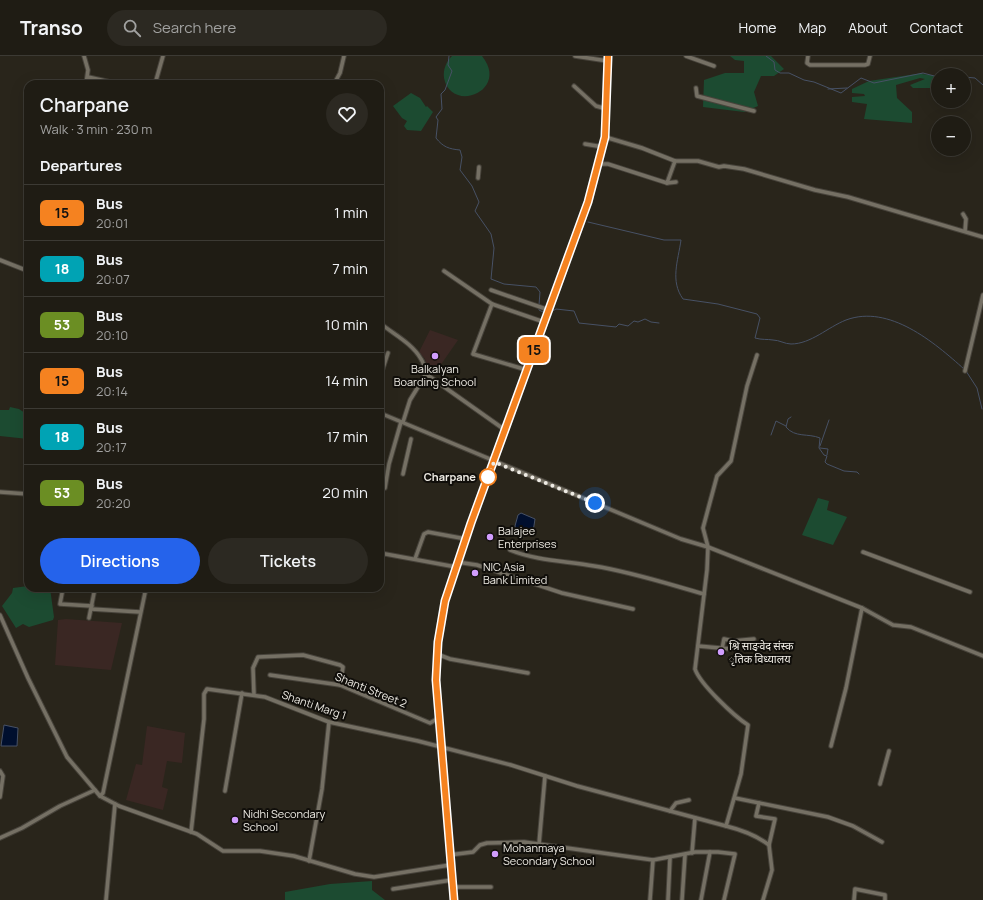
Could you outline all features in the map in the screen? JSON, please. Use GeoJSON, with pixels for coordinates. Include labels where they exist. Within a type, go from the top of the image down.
{"type":"FeatureCollection","features":[{"type":"Feature","properties":{"kind":"highway"},"geometry":{"type":"LineString","coordinates":[[454,900],[449,855],[436,680],[437,654],[445,601],[456,565],[588,202],[605,137],[608,59]]}},
{"type":"Feature","properties":{"kind":"street"},"geometry":{"type":"LineString","coordinates":[[84,56],[88,70],[87,80]]}},
{"type":"Feature","properties":{"kind":"street"},"geometry":{"type":"LineString","coordinates":[[156,80],[163,56]]}},
{"type":"Feature","properties":{"kind":"street"},"geometry":{"type":"LineString","coordinates":[[336,80],[340,73],[344,56]]}},
{"type":"Feature","properties":{"kind":"street"},"geometry":{"type":"LineString","coordinates":[[575,56],[608,59]]}},
{"type":"Feature","properties":{"kind":"street"},"geometry":{"type":"LineString","coordinates":[[686,56],[714,66]]}},
{"type":"Feature","properties":{"kind":"street"},"geometry":{"type":"LineString","coordinates":[[808,56],[807,63],[810,66],[865,65],[868,64],[870,56]]}},
{"type":"Feature","properties":{"kind":"street"},"geometry":{"type":"LineString","coordinates":[[88,77],[101,80]]}},
{"type":"Feature","properties":{"kind":"street"},"geometry":{"type":"LineString","coordinates":[[574,86],[596,106],[607,110]]}},
{"type":"Feature","properties":{"kind":"street"},"geometry":{"type":"LineString","coordinates":[[696,88],[697,96],[754,111]]}},
{"type":"Feature","properties":{"kind":"street"},"geometry":{"type":"LineString","coordinates":[[605,137],[642,148],[675,161],[698,161],[719,167],[724,166],[744,169],[815,190],[848,197],[983,237]]}},
{"type":"Feature","properties":{"kind":"street"},"geometry":{"type":"LineString","coordinates":[[585,144],[603,147]]}},
{"type":"Feature","properties":{"kind":"street"},"geometry":{"type":"LineString","coordinates":[[667,183],[675,161]]}},
{"type":"Feature","properties":{"kind":"street"},"geometry":{"type":"LineString","coordinates":[[598,164],[608,164],[667,183],[676,182]]}},
{"type":"Feature","properties":{"kind":"street"},"geometry":{"type":"LineString","coordinates":[[478,178],[479,167]]}},
{"type":"Feature","properties":{"kind":"street"},"geometry":{"type":"LineString","coordinates":[[963,214],[966,219],[965,231]]}},
{"type":"Feature","properties":{"kind":"street"},"geometry":{"type":"LineString","coordinates":[[0,260],[24,269]]}},
{"type":"Feature","properties":{"kind":"street"},"geometry":{"type":"LineString","coordinates":[[444,271],[492,304],[544,322]]}},
{"type":"Feature","properties":{"kind":"street"},"geometry":{"type":"LineString","coordinates":[[491,290],[549,310]]}},
{"type":"Feature","properties":{"kind":"street"},"geometry":{"type":"LineString","coordinates":[[965,371],[983,295]]}},
{"type":"Feature","properties":{"kind":"street"},"geometry":{"type":"LineString","coordinates":[[492,304],[472,354],[527,370]]}},
{"type":"Feature","properties":{"kind":"street"},"geometry":{"type":"LineString","coordinates":[[384,326],[393,332],[422,359],[426,374],[505,430]]}},
{"type":"Feature","properties":{"kind":"street"},"geometry":{"type":"LineString","coordinates":[[384,365],[388,353]]}},
{"type":"Feature","properties":{"kind":"street"},"geometry":{"type":"LineString","coordinates":[[726,826],[742,774],[748,725],[738,719],[700,681],[695,669],[708,547],[702,528],[717,476],[731,460],[747,386],[757,355]]}},
{"type":"Feature","properties":{"kind":"street"},"geometry":{"type":"LineString","coordinates":[[385,488],[389,464],[402,422],[410,400],[426,374]]}},
{"type":"Feature","properties":{"kind":"street"},"geometry":{"type":"LineString","coordinates":[[384,415],[494,462],[681,539],[708,547],[862,608],[893,625],[911,627],[983,656]]}},
{"type":"Feature","properties":{"kind":"street"},"geometry":{"type":"LineString","coordinates":[[403,474],[411,439]]}},
{"type":"Feature","properties":{"kind":"street"},"geometry":{"type":"LineString","coordinates":[[0,492],[24,494]]}},
{"type":"Feature","properties":{"kind":"street"},"geometry":{"type":"LineString","coordinates":[[415,559],[424,534],[428,532],[466,539]]}},
{"type":"Feature","properties":{"kind":"street"},"geometry":{"type":"LineString","coordinates":[[510,550],[528,557],[595,566],[641,576],[704,594]]}},
{"type":"Feature","properties":{"kind":"street"},"geometry":{"type":"LineString","coordinates":[[863,552],[970,592]]}},
{"type":"Feature","properties":{"kind":"street"},"geometry":{"type":"LineString","coordinates":[[384,554],[456,565],[477,566],[562,593],[633,609]]}},
{"type":"Feature","properties":{"kind":"street"},"geometry":{"type":"LineString","coordinates":[[62,592],[60,604],[140,612]]}},
{"type":"Feature","properties":{"kind":"street"},"geometry":{"type":"LineString","coordinates":[[89,618],[94,592]]}},
{"type":"Feature","properties":{"kind":"street"},"geometry":{"type":"LineString","coordinates":[[100,796],[103,793],[145,592]]}},
{"type":"Feature","properties":{"kind":"street"},"geometry":{"type":"LineString","coordinates":[[831,746],[846,688],[862,608]]}},
{"type":"Feature","properties":{"kind":"street"},"geometry":{"type":"LineString","coordinates":[[0,615],[28,678],[67,757],[100,796],[115,804],[191,832],[223,851],[260,851],[294,856],[355,874],[374,877],[450,865]]}},
{"type":"Feature","properties":{"kind":"street"},"geometry":{"type":"LineString","coordinates":[[722,649],[724,639],[733,641],[754,639]]}},
{"type":"Feature","properties":{"kind":"street"},"geometry":{"type":"LineString","coordinates":[[698,646],[731,650],[733,641]]}},
{"type":"Feature","properties":{"kind":"street"},"geometry":{"type":"LineString","coordinates":[[437,654],[450,659],[528,673]]}},
{"type":"Feature","properties":{"kind":"street"},"geometry":{"type":"LineString","coordinates":[[254,695],[253,668],[258,657],[303,655],[340,665],[343,671],[340,685]]}},
{"type":"Feature","properties":{"kind":"street","name":"Shanti Street 2"},"geometry":{"type":"LineString","coordinates":[[270,675],[340,685],[430,723],[439,718]]}},
{"type":"Feature","properties":{"kind":"street","name":"Shanti Marg 1"},"geometry":{"type":"LineString","coordinates":[[191,832],[204,719],[205,690],[207,689],[242,693],[272,699],[329,722],[418,740],[511,765],[545,776],[745,831],[769,845]]}},
{"type":"Feature","properties":{"kind":"street"},"geometry":{"type":"LineString","coordinates":[[225,791],[242,693]]}},
{"type":"Feature","properties":{"kind":"street"},"geometry":{"type":"LineString","coordinates":[[309,861],[322,788],[329,722]]}},
{"type":"Feature","properties":{"kind":"street"},"geometry":{"type":"LineString","coordinates":[[880,784],[889,751]]}},
{"type":"Feature","properties":{"kind":"street"},"geometry":{"type":"LineString","coordinates":[[0,771],[3,776],[0,797]]}},
{"type":"Feature","properties":{"kind":"street"},"geometry":{"type":"LineString","coordinates":[[540,844],[545,776]]}},
{"type":"Feature","properties":{"kind":"street"},"geometry":{"type":"LineString","coordinates":[[0,838],[22,828],[60,806],[95,790]]}},
{"type":"Feature","properties":{"kind":"street"},"geometry":{"type":"LineString","coordinates":[[735,798],[828,817],[853,826],[882,842]]}},
{"type":"Feature","properties":{"kind":"street"},"geometry":{"type":"LineString","coordinates":[[670,811],[676,803],[689,800]]}},
{"type":"Feature","properties":{"kind":"street"},"geometry":{"type":"LineString","coordinates":[[758,802],[756,816],[775,819],[769,845],[772,870],[763,900]]}},
{"type":"Feature","properties":{"kind":"street"},"geometry":{"type":"LineString","coordinates":[[106,900],[115,804]]}},
{"type":"Feature","properties":{"kind":"street"},"geometry":{"type":"LineString","coordinates":[[692,853],[695,818]]}},
{"type":"Feature","properties":{"kind":"street"},"geometry":{"type":"LineString","coordinates":[[449,855],[473,852],[486,843],[524,842],[653,860],[692,853],[710,852],[735,854],[724,900]]}},
{"type":"Feature","properties":{"kind":"street"},"geometry":{"type":"LineString","coordinates":[[701,900],[710,852]]}},
{"type":"Feature","properties":{"kind":"street"},"geometry":{"type":"LineString","coordinates":[[682,900],[684,855]]}},
{"type":"Feature","properties":{"kind":"street"},"geometry":{"type":"LineString","coordinates":[[668,900],[670,858]]}},
{"type":"Feature","properties":{"kind":"street"},"geometry":{"type":"LineString","coordinates":[[650,900],[653,860]]}},
{"type":"Feature","properties":{"kind":"street"},"geometry":{"type":"LineString","coordinates":[[393,889],[452,880]]}},
{"type":"Feature","properties":{"kind":"street"},"geometry":{"type":"LineString","coordinates":[[452,887],[490,887]]}},
{"type":"Feature","properties":{"kind":"street"},"geometry":{"type":"LineString","coordinates":[[854,900],[855,889],[885,895],[885,900]]}},
{"type":"Feature","properties":{"kind":"shaded area","name":"Balkalyan Boarding School"},"geometry":{"type":"Polygon","coordinates":[[[430,330],[458,340],[433,376],[428,370],[425,359],[419,352],[430,330]]]}},
{"type":"Feature","properties":{"kind":"shaded area"},"geometry":{"type":"Polygon","coordinates":[[[66,619],[122,623],[111,670],[55,665],[58,620],[66,619]]]}},
{"type":"Feature","properties":{"kind":"shaded area"},"geometry":{"type":"Polygon","coordinates":[[[147,726],[185,733],[182,763],[167,761],[162,787],[168,789],[163,810],[126,800],[136,764],[142,765],[147,726]]]}},
{"type":"Feature","properties":{"kind":"green space"},"geometry":{"type":"Polygon","coordinates":[[[452,56],[482,56],[489,68],[489,79],[484,88],[476,94],[466,96],[457,95],[449,89],[444,78],[444,72],[448,61],[452,56]]]}},
{"type":"Feature","properties":{"kind":"green space"},"geometry":{"type":"Polygon","coordinates":[[[730,56],[771,56],[784,69],[774,76],[761,76],[754,92],[758,106],[744,112],[703,107],[704,80],[725,73],[744,73],[744,61],[735,60],[730,56]]]}},
{"type":"Feature","properties":{"kind":"green space"},"geometry":{"type":"Polygon","coordinates":[[[923,73],[922,74],[931,75],[931,88],[913,88],[910,85],[925,79],[920,78],[896,85],[897,98],[912,112],[912,123],[864,119],[867,104],[852,102],[852,97],[865,96],[864,94],[852,93],[852,89],[869,81],[923,73]]]}},
{"type":"Feature","properties":{"kind":"green space"},"geometry":{"type":"Polygon","coordinates":[[[411,93],[420,98],[426,107],[427,106],[433,112],[421,131],[407,130],[404,126],[407,121],[402,118],[393,106],[411,93]]]}},
{"type":"Feature","properties":{"kind":"green space"},"geometry":{"type":"Polygon","coordinates":[[[10,407],[19,409],[24,412],[24,439],[0,436],[0,410],[9,410],[10,407]]]}},
{"type":"Feature","properties":{"kind":"green space"},"geometry":{"type":"Polygon","coordinates":[[[818,498],[829,501],[827,510],[847,517],[833,545],[802,535],[818,498]]]}},
{"type":"Feature","properties":{"kind":"green space"},"geometry":{"type":"Polygon","coordinates":[[[24,587],[24,592],[51,592],[54,617],[53,620],[29,627],[23,624],[16,628],[2,606],[12,593],[13,588],[24,587]]]}},
{"type":"Feature","properties":{"kind":"green space"},"geometry":{"type":"Polygon","coordinates":[[[372,881],[372,890],[385,900],[285,900],[285,892],[330,884],[372,881]]]}},
{"type":"Feature","properties":{"kind":"water"},"geometry":{"type":"Polygon","coordinates":[[[521,513],[535,519],[533,532],[523,537],[521,533],[516,530],[515,526],[518,515],[521,513]]]}},
{"type":"Feature","properties":{"kind":"water"},"geometry":{"type":"Polygon","coordinates":[[[4,725],[18,728],[17,746],[1,746],[4,725]]]}},
{"type":"Feature","properties":{"kind":"waterway"},"geometry":{"type":"LineString","coordinates":[[449,56],[448,65],[452,71],[445,90],[441,94],[442,109],[436,117],[438,120],[436,138],[446,147],[460,150],[462,157],[460,170],[472,186],[479,202],[475,211],[491,234],[494,248],[491,279],[504,284],[536,287],[540,292],[539,305]]}},
{"type":"Feature","properties":{"kind":"waterway"},"geometry":{"type":"LineString","coordinates":[[766,56],[774,62],[775,70],[780,73],[789,73],[841,93],[861,78],[874,83],[923,73],[931,75]]}},
{"type":"Feature","properties":{"kind":"waterway"},"geometry":{"type":"LineString","coordinates":[[971,78],[975,78],[983,85]]}},
{"type":"Feature","properties":{"kind":"waterway"},"geometry":{"type":"LineString","coordinates":[[828,89],[847,88]]}},
{"type":"Feature","properties":{"kind":"waterway"},"geometry":{"type":"LineString","coordinates":[[588,222],[664,240],[681,240],[676,278],[679,292],[683,299],[718,304],[757,314],[760,318],[755,338],[775,340],[789,344],[798,343],[806,341],[846,320],[862,316],[878,317],[894,321],[925,337],[964,369]]}},
{"type":"Feature","properties":{"kind":"waterway"},"geometry":{"type":"LineString","coordinates":[[539,308],[539,310],[545,313]]}},
{"type":"Feature","properties":{"kind":"waterway"},"geometry":{"type":"LineString","coordinates":[[551,312],[556,309],[574,311],[579,323],[616,327],[619,324],[628,326],[634,321],[638,322],[645,319],[651,322],[659,323]]}},
{"type":"Feature","properties":{"kind":"waterway"},"geometry":{"type":"LineString","coordinates":[[966,371],[977,388],[982,409]]}},
{"type":"Feature","properties":{"kind":"waterway"},"geometry":{"type":"LineString","coordinates":[[791,417],[788,419],[786,427],[793,433],[820,438],[819,448],[824,455],[827,456],[825,462],[827,464],[844,471],[857,472],[859,474]]}},
{"type":"Feature","properties":{"kind":"waterway"},"geometry":{"type":"LineString","coordinates":[[820,446],[829,420]]}},
{"type":"Feature","properties":{"kind":"waterway"},"geometry":{"type":"LineString","coordinates":[[771,435],[776,421],[786,426]]}},
{"type":"Feature","properties":{"kind":"waterway"},"geometry":{"type":"LineString","coordinates":[[820,448],[828,449],[827,455]]}},
{"type":"Feature","properties":{"kind":"bus line","name":"15"},"geometry":{"type":"LineString","coordinates":[[454,900],[436,680],[438,642],[445,601],[452,576],[588,202],[605,137],[608,56]]}},
{"type":"Feature","properties":{"kind":"place","name":"Balkalyan Boarding School"},"geometry":{"type":"Point","coordinates":[435,356]}},
{"type":"Feature","properties":{"kind":"place","name":"Charpane"},"geometry":{"type":"Point","coordinates":[488,477]}},
{"type":"Feature","properties":{"kind":"place","name":"Balajee Enterprises"},"geometry":{"type":"Point","coordinates":[490,537]}},
{"type":"Feature","properties":{"kind":"place","name":"NIC Asia Bank Limited"},"geometry":{"type":"Point","coordinates":[475,573]}},
{"type":"Feature","properties":{"kind":"place","name":"श्रि साङ्वेद संस्क ृतिक विध्यालय"},"geometry":{"type":"Point","coordinates":[721,652]}},
{"type":"Feature","properties":{"kind":"place","name":"Nidhi Secondary School"},"geometry":{"type":"Point","coordinates":[235,820]}},
{"type":"Feature","properties":{"kind":"place","name":"Mohanmaya Secondary School"},"geometry":{"type":"Point","coordinates":[495,854]}},
{"type":"Feature","properties":{"kind":"route"},"geometry":{"type":"LineString","coordinates":[[488,477],[494,462],[595,503]]}}]}
